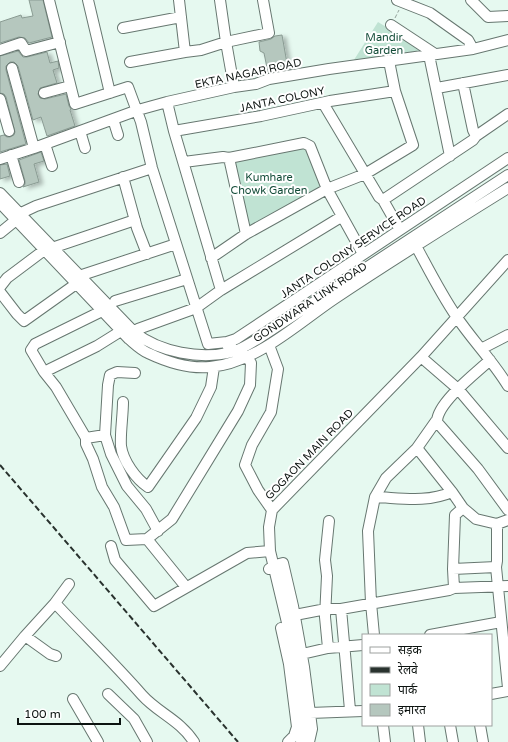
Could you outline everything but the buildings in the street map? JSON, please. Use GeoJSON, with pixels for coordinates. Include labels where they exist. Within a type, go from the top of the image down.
{"type":"FeatureCollection","features":[{"type":"Feature","properties":{"kind":"street"},"geometry":{"type":"LineString","coordinates":[[0,193],[18,217],[78,280],[134,333],[145,340],[178,352],[200,355],[232,355],[227,342],[208,344],[152,168],[138,110],[128,87],[75,104],[48,0]]}},
{"type":"Feature","properties":{"kind":"street"},"geometry":{"type":"LineString","coordinates":[[88,0],[110,93]]}},
{"type":"Feature","properties":{"kind":"street"},"geometry":{"type":"LineString","coordinates":[[178,0],[185,52]]}},
{"type":"Feature","properties":{"kind":"street"},"geometry":{"type":"LineString","coordinates":[[220,0],[234,87]]}},
{"type":"Feature","properties":{"kind":"street"},"geometry":{"type":"LineString","coordinates":[[130,62],[201,50],[226,42],[269,33],[264,0]]}},
{"type":"Feature","properties":{"kind":"street"},"geometry":{"type":"LineString","coordinates":[[471,0],[488,17],[508,16]]}},
{"type":"Feature","properties":{"kind":"street"},"geometry":{"type":"LineString","coordinates":[[400,1],[430,13],[468,40],[473,48]]}},
{"type":"Feature","properties":{"kind":"street"},"geometry":{"type":"LineString","coordinates":[[123,28],[181,17]]}},
{"type":"Feature","properties":{"kind":"street"},"geometry":{"type":"LineString","coordinates":[[392,26],[432,55],[450,156]]}},
{"type":"Feature","properties":{"kind":"street","name":"EKTA NAGAR ROAD"},"geometry":{"type":"LineString","coordinates":[[0,159],[138,110],[167,102],[234,87],[256,84],[269,79],[432,55],[508,40]]}},
{"type":"Feature","properties":{"kind":"street"},"geometry":{"type":"LineString","coordinates":[[0,50],[20,43],[26,51],[60,42]]}},
{"type":"Feature","properties":{"kind":"street"},"geometry":{"type":"LineString","coordinates":[[212,258],[246,234],[327,189],[365,174],[413,146],[395,91],[389,61]]}},
{"type":"Feature","properties":{"kind":"street"},"geometry":{"type":"LineString","coordinates":[[12,68],[34,148]]}},
{"type":"Feature","properties":{"kind":"street"},"geometry":{"type":"LineString","coordinates":[[437,88],[508,75]]}},
{"type":"Feature","properties":{"kind":"street"},"geometry":{"type":"LineString","coordinates":[[463,84],[473,130],[476,136]]}},
{"type":"Feature","properties":{"kind":"street"},"geometry":{"type":"LineString","coordinates":[[44,93],[70,86]]}},
{"type":"Feature","properties":{"kind":"street","name":"JANTA COLONY"},"geometry":{"type":"LineString","coordinates":[[174,131],[395,91]]}},
{"type":"Feature","properties":{"kind":"street"},"geometry":{"type":"LineString","coordinates":[[0,99],[9,131]]}},
{"type":"Feature","properties":{"kind":"street"},"geometry":{"type":"LineString","coordinates":[[167,102],[174,131],[221,290]]}},
{"type":"Feature","properties":{"kind":"street"},"geometry":{"type":"LineString","coordinates":[[323,103],[400,230]]}},
{"type":"Feature","properties":{"kind":"street"},"geometry":{"type":"LineString","coordinates":[[383,200],[450,156],[508,114]]}},
{"type":"Feature","properties":{"kind":"street"},"geometry":{"type":"LineString","coordinates":[[113,119],[118,135]]}},
{"type":"Feature","properties":{"kind":"street"},"geometry":{"type":"LineString","coordinates":[[80,131],[85,148]]}},
{"type":"Feature","properties":{"kind":"street"},"geometry":{"type":"LineString","coordinates":[[184,162],[223,157],[229,158],[304,143],[310,146],[327,189],[341,217],[363,254]]}},
{"type":"Feature","properties":{"kind":"street"},"geometry":{"type":"LineString","coordinates":[[45,144],[52,166]]}},
{"type":"Feature","properties":{"kind":"street"},"geometry":{"type":"LineString","coordinates":[[11,155],[19,182]]}},
{"type":"Feature","properties":{"kind":"street"},"geometry":{"type":"LineString","coordinates":[[229,158],[246,234]]}},
{"type":"Feature","properties":{"kind":"street","name":"JANTA COLONY SERVICE ROAD"},"geometry":{"type":"LineString","coordinates":[[227,342],[236,339],[508,158]]}},
{"type":"Feature","properties":{"kind":"street"},"geometry":{"type":"LineString","coordinates":[[0,233],[18,217],[36,206],[152,168]]}},
{"type":"Feature","properties":{"kind":"street","name":"GONDWARA LINK ROAD"},"geometry":{"type":"LineString","coordinates":[[78,280],[102,311],[129,339],[147,353],[190,367],[214,367],[508,176]]}},
{"type":"Feature","properties":{"kind":"street"},"geometry":{"type":"LineString","coordinates":[[123,177],[135,220],[147,254]]}},
{"type":"Feature","properties":{"kind":"street","name":"GONDWARA LINK ROAD"},"geometry":{"type":"LineString","coordinates":[[232,355],[247,357],[269,345],[333,300],[508,188]]}},
{"type":"Feature","properties":{"kind":"street"},"geometry":{"type":"LineString","coordinates":[[0,203],[18,217]]}},
{"type":"Feature","properties":{"kind":"street"},"geometry":{"type":"LineString","coordinates":[[138,328],[196,308],[221,290],[341,217]]}},
{"type":"Feature","properties":{"kind":"street"},"geometry":{"type":"LineString","coordinates":[[0,287],[3,274],[49,249],[135,220]]}},
{"type":"Feature","properties":{"kind":"street"},"geometry":{"type":"LineString","coordinates":[[0,292],[24,321],[78,280],[176,244]]}},
{"type":"Feature","properties":{"kind":"street"},"geometry":{"type":"LineString","coordinates":[[416,246],[456,317],[507,381]]}},
{"type":"Feature","properties":{"kind":"street","name":"GOGAON MAIN ROAD"},"geometry":{"type":"LineString","coordinates":[[301,742],[303,720],[295,656],[275,565],[270,551],[269,527],[272,510],[420,357],[508,260]]}},
{"type":"Feature","properties":{"kind":"street"},"geometry":{"type":"LineString","coordinates":[[115,301],[187,278]]}},
{"type":"Feature","properties":{"kind":"street"},"geometry":{"type":"LineString","coordinates":[[102,311],[35,344],[31,350],[44,372],[56,387],[86,438],[86,444],[93,459],[102,487],[114,507],[126,540],[147,539],[172,519],[238,411],[250,385],[251,363],[247,357]]}},
{"type":"Feature","properties":{"kind":"street"},"geometry":{"type":"LineString","coordinates":[[44,372],[97,346],[121,331]]}},
{"type":"Feature","properties":{"kind":"street"},"geometry":{"type":"LineString","coordinates":[[481,349],[508,335]]}},
{"type":"Feature","properties":{"kind":"street"},"geometry":{"type":"LineString","coordinates":[[269,345],[278,369],[271,412],[252,445],[245,465],[258,490],[272,510]]}},
{"type":"Feature","properties":{"kind":"street"},"geometry":{"type":"LineString","coordinates":[[420,357],[458,389],[508,448]]}},
{"type":"Feature","properties":{"kind":"street"},"geometry":{"type":"LineString","coordinates":[[374,634],[368,531],[374,497],[386,478],[417,448],[437,421],[437,417],[442,407],[458,389],[490,360]]}},
{"type":"Feature","properties":{"kind":"street"},"geometry":{"type":"LineString","coordinates":[[123,402],[121,447],[130,468],[141,482],[148,487],[196,418],[211,387],[214,367]]}},
{"type":"Feature","properties":{"kind":"street"},"geometry":{"type":"LineString","coordinates":[[135,373],[117,372],[110,375],[105,435],[111,454],[127,486],[146,509],[158,530]]}},
{"type":"Feature","properties":{"kind":"street"},"geometry":{"type":"LineString","coordinates":[[436,421],[478,470],[508,510]]}},
{"type":"Feature","properties":{"kind":"street"},"geometry":{"type":"LineString","coordinates":[[86,438],[105,435]]}},
{"type":"Feature","properties":{"kind":"street"},"geometry":{"type":"LineString","coordinates":[[417,448],[463,508],[476,518],[496,524],[508,520]]}},
{"type":"Feature","properties":{"kind":"street"},"geometry":{"type":"LineString","coordinates":[[374,497],[423,499],[445,495],[452,492]]}},
{"type":"Feature","properties":{"kind":"street"},"geometry":{"type":"LineString","coordinates":[[454,588],[453,569],[455,515],[463,508]]}},
{"type":"Feature","properties":{"kind":"street"},"geometry":{"type":"LineString","coordinates":[[328,521],[325,560],[327,576],[326,609],[328,648]]}},
{"type":"Feature","properties":{"kind":"street"},"geometry":{"type":"LineString","coordinates":[[492,694],[508,690],[501,622],[503,586],[496,567],[498,561],[496,524]]}},
{"type":"Feature","properties":{"kind":"street"},"geometry":{"type":"LineString","coordinates":[[147,539],[186,587]]}},
{"type":"Feature","properties":{"kind":"street"},"geometry":{"type":"LineString","coordinates":[[111,546],[115,560],[154,606],[248,553],[270,551]]}},
{"type":"Feature","properties":{"kind":"street"},"geometry":{"type":"LineString","coordinates":[[288,742],[294,736],[297,727],[289,664],[269,569],[275,565],[283,563],[302,654],[312,730],[309,742]]}},
{"type":"Feature","properties":{"kind":"street"},"geometry":{"type":"LineString","coordinates":[[453,569],[496,567]]}},
{"type":"Feature","properties":{"kind":"street"},"geometry":{"type":"LineString","coordinates":[[0,666],[55,603],[69,584]]}},
{"type":"Feature","properties":{"kind":"street"},"geometry":{"type":"LineString","coordinates":[[295,615],[326,609],[341,609],[454,588],[503,586]]}},
{"type":"Feature","properties":{"kind":"street"},"geometry":{"type":"LineString","coordinates":[[55,603],[142,695],[173,719],[194,742]]}},
{"type":"Feature","properties":{"kind":"street"},"geometry":{"type":"LineString","coordinates":[[341,609],[350,710]]}},
{"type":"Feature","properties":{"kind":"street"},"geometry":{"type":"LineString","coordinates":[[441,634],[501,622]]}},
{"type":"Feature","properties":{"kind":"street"},"geometry":{"type":"LineString","coordinates":[[25,636],[50,654],[56,656]]}},
{"type":"Feature","properties":{"kind":"street"},"geometry":{"type":"LineString","coordinates":[[302,654],[328,648],[362,645]]}},
{"type":"Feature","properties":{"kind":"street"},"geometry":{"type":"LineString","coordinates":[[108,694],[134,719],[147,742]]}},
{"type":"Feature","properties":{"kind":"street"},"geometry":{"type":"LineString","coordinates":[[73,699],[98,742]]}},
{"type":"Feature","properties":{"kind":"street"},"geometry":{"type":"LineString","coordinates":[[310,713],[350,710],[362,711]]}},
{"type":"Feature","properties":{"kind":"street"},"geometry":{"type":"LineString","coordinates":[[383,726],[385,742]]}},
{"type":"Feature","properties":{"kind":"street"},"geometry":{"type":"LineString","coordinates":[[418,726],[420,742]]}},
{"type":"Feature","properties":{"kind":"street"},"geometry":{"type":"LineString","coordinates":[[450,726],[453,742]]}},
{"type":"Feature","properties":{"kind":"street"},"geometry":{"type":"LineString","coordinates":[[480,726],[483,742]]}},
{"type":"Feature","properties":{"kind":"path"},"geometry":{"type":"LineString","coordinates":[[392,26],[400,1]]}},
{"type":"Feature","properties":{"kind":"green space","name":"Mandir Garden"},"geometry":{"type":"Polygon","coordinates":[[[378,22],[429,53],[352,63],[378,22]]]}},
{"type":"Feature","properties":{"kind":"green space","name":"Kumhare Chowk Garden"},"geometry":{"type":"Polygon","coordinates":[[[304,143],[327,189],[246,234],[229,158],[304,143]]]}},
{"type":"Feature","properties":{"kind":"railway"},"geometry":{"type":"LineString","coordinates":[[0,465],[238,742]]}}]}
